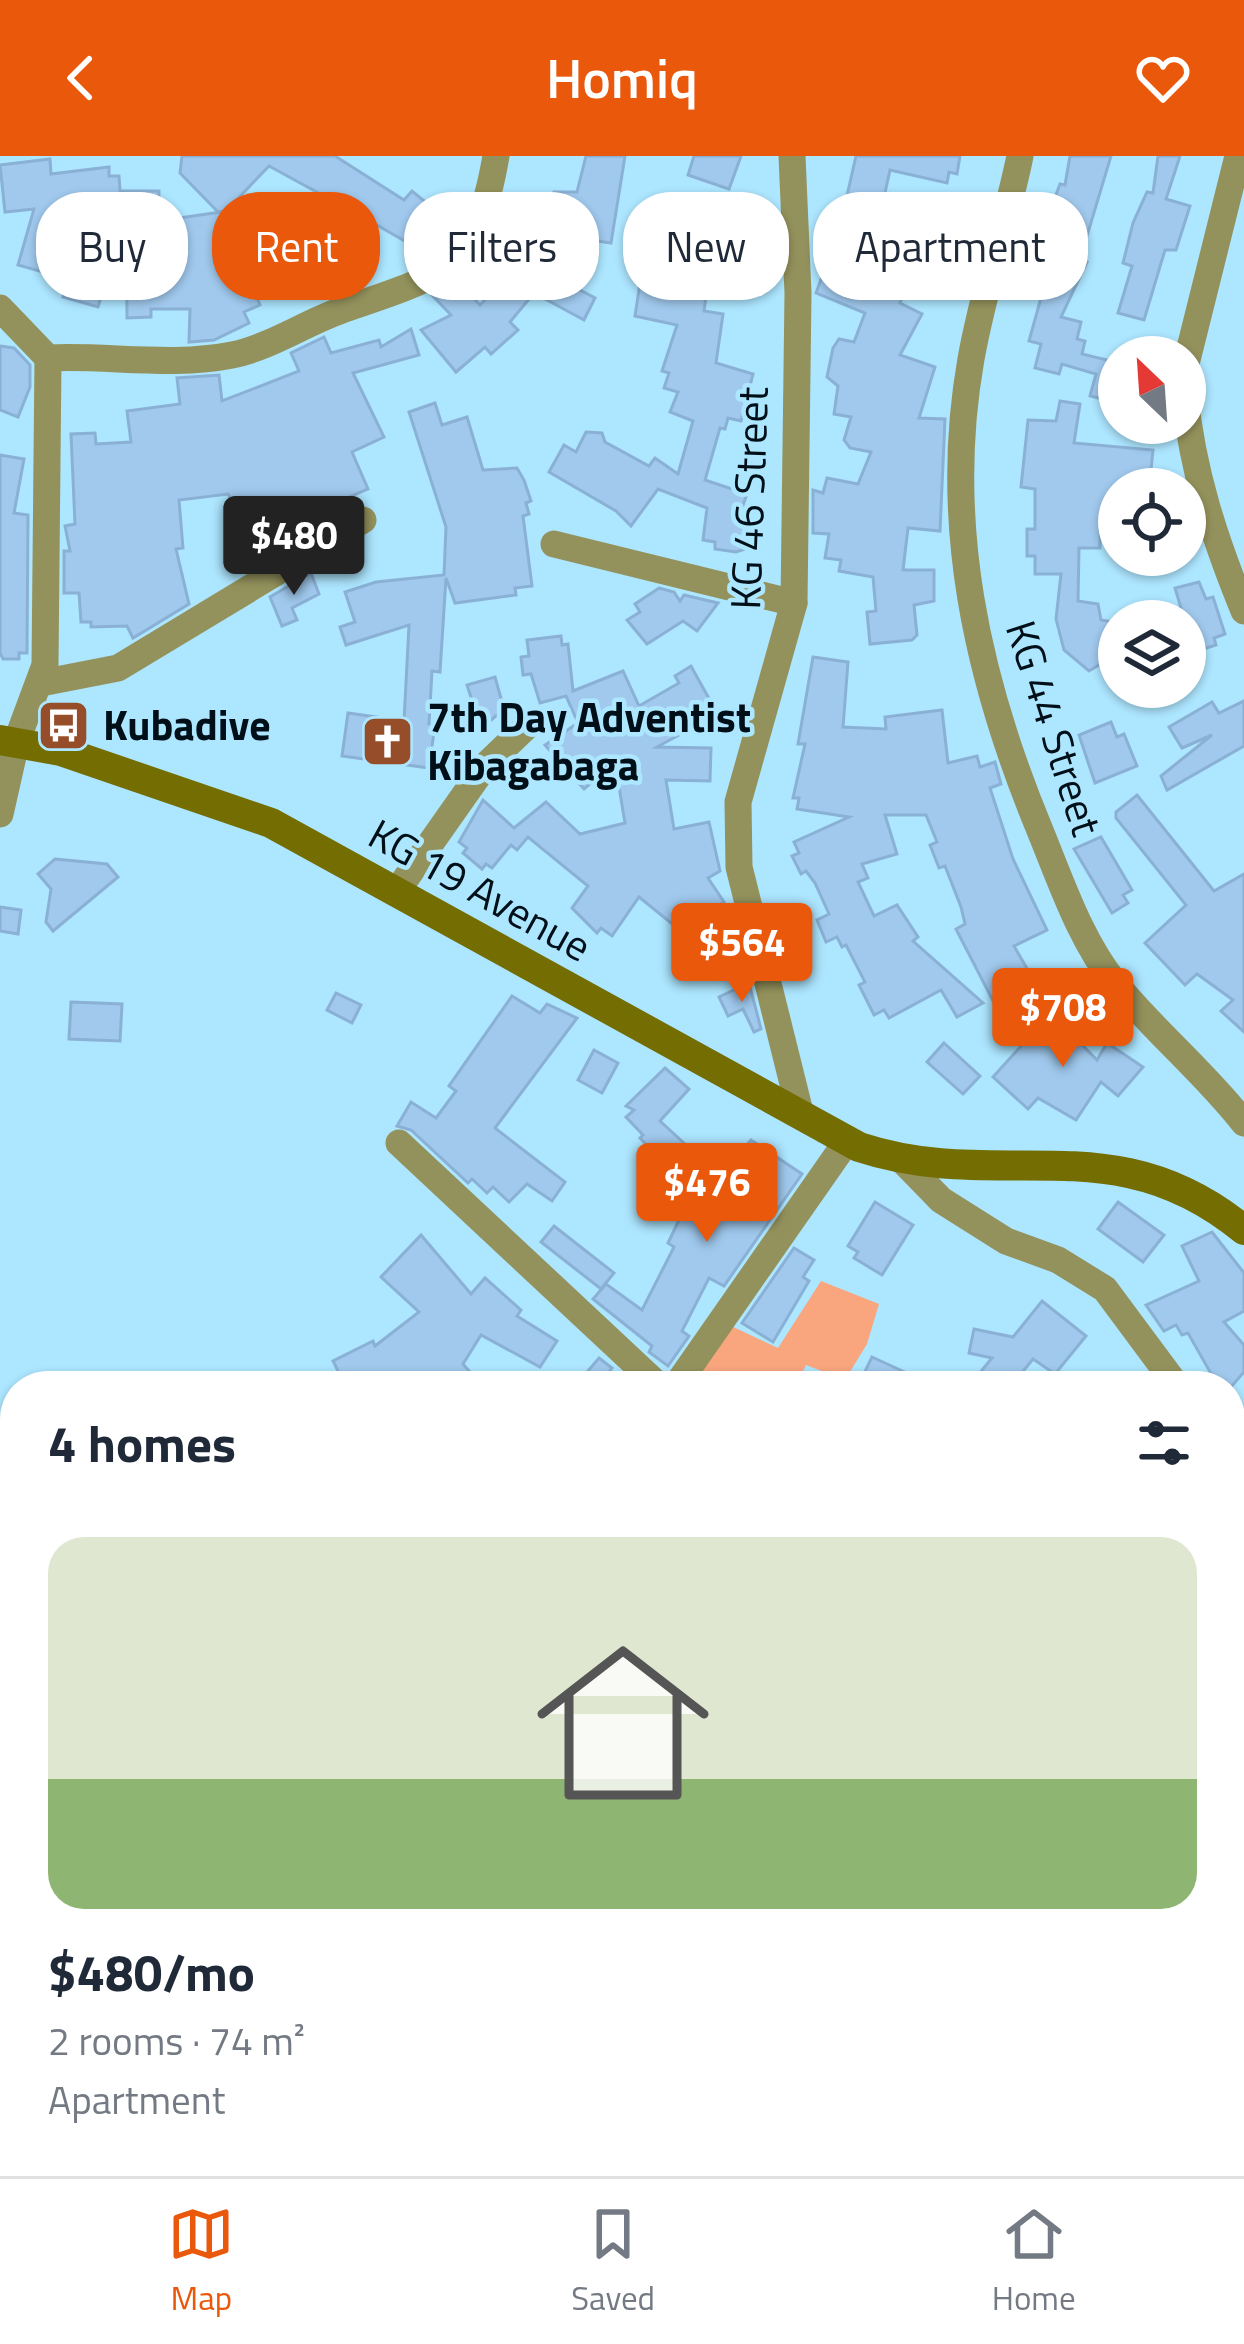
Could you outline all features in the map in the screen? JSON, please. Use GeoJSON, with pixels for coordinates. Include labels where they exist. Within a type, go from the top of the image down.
{"type":"FeatureCollection","features":[{"type":"Feature","properties":{"kind":"main road","name":"KG 19 Avenue"},"geometry":{"type":"LineString","coordinates":[[8,741],[61,751],[271,823],[847,1142],[904,1162],[1056,1165],[1150,1175],[1214,1206],[1244,1230]]}},
{"type":"Feature","properties":{"kind":"street"},"geometry":{"type":"LineString","coordinates":[[47,358],[230,355],[344,310],[399,295],[437,275],[475,236],[496,156]]}},
{"type":"Feature","properties":{"kind":"street","name":"KG 46 Street"},"geometry":{"type":"LineString","coordinates":[[792,156],[798,293],[794,603],[738,802],[739,867],[800,1116]]}},
{"type":"Feature","properties":{"kind":"street","name":"KG 44 Street"},"geometry":{"type":"LineString","coordinates":[[1020,156],[971,361],[964,461],[966,570],[981,669],[1070,902],[1113,981],[1241,1114]]}},
{"type":"Feature","properties":{"kind":"street"},"geometry":{"type":"LineString","coordinates":[[1193,336],[1238,156]]}},
{"type":"Feature","properties":{"kind":"street"},"geometry":{"type":"LineString","coordinates":[[0,308],[47,358],[41,682],[8,741],[0,814]]}},
{"type":"Feature","properties":{"kind":"street"},"geometry":{"type":"LineString","coordinates":[[1190,444],[1213,535],[1244,611]]}},
{"type":"Feature","properties":{"kind":"street"},"geometry":{"type":"LineString","coordinates":[[41,682],[118,668],[363,520]]}},
{"type":"Feature","properties":{"kind":"street"},"geometry":{"type":"LineString","coordinates":[[554,544],[794,603]]}},
{"type":"Feature","properties":{"kind":"street"},"geometry":{"type":"LineString","coordinates":[[397,891],[485,766],[529,724]]}},
{"type":"Feature","properties":{"kind":"street"},"geometry":{"type":"LineString","coordinates":[[687,1371],[847,1142]]}},
{"type":"Feature","properties":{"kind":"street"},"geometry":{"type":"LineString","coordinates":[[398,1143],[643,1371]]}},
{"type":"Feature","properties":{"kind":"street"},"geometry":{"type":"LineString","coordinates":[[904,1162],[941,1200],[973,1221],[1105,1289],[1166,1371]]}},
{"type":"Feature","properties":{"kind":"shaded area"},"geometry":{"type":"Polygon","coordinates":[[[821,1281],[879,1304],[867,1344],[850,1371],[822,1371],[806,1365],[803,1371],[698,1371],[727,1324],[778,1348],[821,1281]]]}},
{"type":"Feature","properties":{"kind":"building"},"geometry":{"type":"Polygon","coordinates":[[[182,156],[335,156],[404,200],[404,241],[380,227],[380,192],[317,192],[269,166],[244,192],[212,192],[212,206],[180,173],[182,156]]]}},
{"type":"Feature","properties":{"kind":"building"},"geometry":{"type":"Polygon","coordinates":[[[586,156],[625,156],[611,243],[599,241],[599,192],[577,192],[586,156]]]}},
{"type":"Feature","properties":{"kind":"building"},"geometry":{"type":"Polygon","coordinates":[[[694,156],[741,156],[729,189],[688,175],[694,156]]]}},
{"type":"Feature","properties":{"kind":"building"},"geometry":{"type":"Polygon","coordinates":[[[856,156],[960,156],[957,174],[949,172],[947,183],[890,170],[885,192],[848,192],[856,156]]]}},
{"type":"Feature","properties":{"kind":"building"},"geometry":{"type":"Polygon","coordinates":[[[1070,156],[1111,156],[1088,232],[1088,192],[1057,192],[1060,184],[1065,185],[1070,156]]]}},
{"type":"Feature","properties":{"kind":"building"},"geometry":{"type":"Polygon","coordinates":[[[1158,156],[1180,156],[1166,199],[1190,206],[1176,250],[1165,250],[1144,320],[1118,313],[1132,266],[1123,263],[1133,223],[1147,192],[1153,193],[1158,156]]]}},
{"type":"Feature","properties":{"kind":"building"},"geometry":{"type":"Polygon","coordinates":[[[50,159],[51,174],[109,167],[109,176],[119,176],[120,191],[159,192],[36,192],[36,270],[18,265],[34,209],[5,212],[0,165],[50,159]]]}},
{"type":"Feature","properties":{"kind":"building"},"geometry":{"type":"Polygon","coordinates":[[[212,213],[212,300],[258,300],[260,305],[244,312],[249,323],[214,340],[189,342],[190,309],[151,309],[151,317],[127,318],[127,300],[188,300],[188,217],[212,213]]]}},
{"type":"Feature","properties":{"kind":"building"},"geometry":{"type":"Polygon","coordinates":[[[74,300],[100,300],[98,307],[74,300]]]}},
{"type":"Feature","properties":{"kind":"building"},"geometry":{"type":"Polygon","coordinates":[[[437,300],[475,300],[480,305],[485,300],[528,300],[510,322],[518,330],[491,354],[485,347],[456,372],[421,330],[451,315],[437,300]]]}},
{"type":"Feature","properties":{"kind":"building"},"geometry":{"type":"Polygon","coordinates":[[[547,300],[594,300],[584,320],[547,300]]]}},
{"type":"Feature","properties":{"kind":"building"},"geometry":{"type":"Polygon","coordinates":[[[637,300],[706,300],[704,311],[723,314],[716,363],[753,374],[741,421],[728,418],[725,429],[720,428],[705,480],[747,494],[741,511],[747,511],[749,524],[745,549],[715,549],[715,542],[703,540],[707,508],[658,489],[631,526],[616,511],[549,472],[564,445],[576,452],[586,432],[602,433],[605,442],[649,466],[655,458],[678,474],[693,421],[670,412],[678,392],[664,388],[669,373],[662,371],[677,325],[635,316],[637,300]]]}},
{"type":"Feature","properties":{"kind":"building"},"geometry":{"type":"Polygon","coordinates":[[[833,300],[901,300],[922,314],[900,355],[935,367],[919,418],[945,419],[940,531],[908,528],[903,570],[934,570],[934,601],[914,605],[917,635],[912,640],[870,644],[867,612],[876,611],[873,577],[839,571],[841,560],[825,558],[829,534],[813,533],[813,490],[823,493],[827,478],[858,484],[871,452],[850,448],[844,440],[851,417],[834,414],[838,386],[827,377],[833,348],[839,339],[854,342],[865,313],[833,300]]]}},
{"type":"Feature","properties":{"kind":"building"},"geometry":{"type":"Polygon","coordinates":[[[1040,300],[1069,300],[1061,317],[1081,322],[1077,339],[1085,341],[1082,354],[1098,358],[1098,398],[1090,396],[1096,374],[1062,364],[1059,374],[1035,368],[1041,344],[1029,341],[1040,300]]]}},
{"type":"Feature","properties":{"kind":"building"},"geometry":{"type":"Polygon","coordinates":[[[411,329],[419,355],[353,373],[384,437],[352,452],[368,489],[335,503],[339,513],[297,534],[286,512],[260,523],[258,542],[239,541],[241,517],[228,494],[179,500],[183,548],[176,549],[189,604],[133,638],[127,626],[91,627],[91,622],[81,622],[79,593],[64,593],[64,551],[70,551],[65,526],[75,524],[71,434],[95,433],[96,444],[131,442],[127,411],[180,404],[177,378],[219,375],[222,401],[299,371],[291,353],[324,337],[331,353],[379,340],[381,347],[411,329]]]}},
{"type":"Feature","properties":{"kind":"building"},"geometry":{"type":"Polygon","coordinates":[[[0,346],[14,348],[30,365],[30,387],[18,417],[0,410],[0,346]]]}},
{"type":"Feature","properties":{"kind":"building"},"geometry":{"type":"Polygon","coordinates":[[[1060,401],[1080,404],[1074,443],[1153,450],[1151,468],[1098,468],[1098,548],[1079,548],[1078,601],[1098,604],[1098,666],[1089,671],[1064,650],[1056,619],[1061,574],[1035,574],[1035,556],[1027,556],[1027,529],[1035,529],[1035,489],[1021,487],[1028,420],[1056,421],[1060,401]]]}},
{"type":"Feature","properties":{"kind":"building"},"geometry":{"type":"Polygon","coordinates":[[[435,403],[442,425],[467,417],[483,470],[517,468],[524,480],[531,501],[526,503],[529,514],[523,516],[532,586],[515,588],[516,595],[455,603],[446,578],[440,672],[432,671],[429,724],[435,725],[429,768],[342,756],[348,713],[404,721],[409,625],[346,645],[340,627],[355,622],[345,592],[376,582],[444,575],[446,527],[409,412],[435,403]]]}},
{"type":"Feature","properties":{"kind":"building"},"geometry":{"type":"Polygon","coordinates":[[[0,455],[24,459],[14,513],[28,515],[27,653],[19,653],[19,659],[3,659],[0,653],[0,455]]]}},
{"type":"Feature","properties":{"kind":"building"},"geometry":{"type":"Polygon","coordinates":[[[311,573],[319,594],[292,608],[297,620],[282,626],[270,597],[311,573]]]}},
{"type":"Feature","properties":{"kind":"building"},"geometry":{"type":"Polygon","coordinates":[[[1199,582],[1206,599],[1213,597],[1225,634],[1214,638],[1216,645],[1206,648],[1206,600],[1179,600],[1175,588],[1199,582]]]}},
{"type":"Feature","properties":{"kind":"building"},"geometry":{"type":"Polygon","coordinates":[[[659,588],[674,592],[680,601],[684,595],[718,603],[697,631],[683,621],[647,644],[627,620],[640,612],[635,604],[659,588]]]}},
{"type":"Feature","properties":{"kind":"building"},"geometry":{"type":"Polygon","coordinates":[[[561,636],[562,645],[568,644],[573,691],[623,671],[639,706],[679,683],[675,676],[691,666],[712,704],[703,709],[706,716],[699,724],[657,747],[711,748],[710,781],[666,780],[674,829],[709,822],[720,871],[708,878],[724,902],[714,908],[735,940],[712,955],[708,949],[694,959],[686,956],[673,936],[681,931],[639,897],[612,936],[601,928],[597,933],[572,908],[588,886],[528,837],[517,850],[511,845],[492,868],[486,864],[482,869],[463,853],[467,848],[459,842],[483,800],[514,828],[546,802],[580,834],[625,823],[615,763],[584,789],[545,745],[578,723],[566,696],[540,703],[531,674],[523,675],[521,657],[529,656],[527,640],[561,636]]]}},
{"type":"Feature","properties":{"kind":"building"},"geometry":{"type":"Polygon","coordinates":[[[813,657],[848,662],[843,727],[886,729],[885,717],[942,710],[948,763],[977,756],[980,767],[995,762],[1001,784],[990,788],[1013,859],[1047,930],[1014,946],[1047,1003],[1006,1026],[956,929],[965,924],[961,907],[945,866],[939,868],[930,845],[937,842],[926,815],[885,815],[897,854],[862,864],[868,878],[858,882],[874,916],[897,905],[918,937],[913,941],[983,1003],[957,1017],[941,990],[889,1018],[884,1010],[874,1015],[859,985],[865,982],[846,945],[842,947],[837,937],[826,942],[817,920],[829,914],[815,883],[806,871],[801,874],[792,856],[799,853],[794,842],[849,817],[797,809],[799,798],[793,798],[805,744],[798,744],[813,657]]]}},
{"type":"Feature","properties":{"kind":"building"},"geometry":{"type":"Polygon","coordinates":[[[495,677],[504,709],[489,722],[486,713],[477,716],[467,685],[495,677]]]}},
{"type":"Feature","properties":{"kind":"building"},"geometry":{"type":"Polygon","coordinates":[[[1244,701],[1244,746],[1167,790],[1161,776],[1212,735],[1182,748],[1169,727],[1212,702],[1219,713],[1244,701]]]}},
{"type":"Feature","properties":{"kind":"building"},"geometry":{"type":"Polygon","coordinates":[[[1111,722],[1117,737],[1124,734],[1137,766],[1095,783],[1079,735],[1111,722]]]}},
{"type":"Feature","properties":{"kind":"building"},"geometry":{"type":"Polygon","coordinates":[[[1137,795],[1214,891],[1244,874],[1244,1032],[1221,1011],[1233,1000],[1197,974],[1185,985],[1145,943],[1186,905],[1116,818],[1116,812],[1137,795]]]}},
{"type":"Feature","properties":{"kind":"building"},"geometry":{"type":"Polygon","coordinates":[[[1101,837],[1132,890],[1123,895],[1128,903],[1112,913],[1074,849],[1101,837]]]}},
{"type":"Feature","properties":{"kind":"building"},"geometry":{"type":"Polygon","coordinates":[[[55,859],[107,864],[118,877],[53,931],[46,922],[51,889],[38,874],[55,859]]]}},
{"type":"Feature","properties":{"kind":"building"},"geometry":{"type":"Polygon","coordinates":[[[0,907],[21,910],[18,934],[0,931],[0,907]]]}},
{"type":"Feature","properties":{"kind":"building"},"geometry":{"type":"Polygon","coordinates":[[[749,983],[761,1029],[754,1032],[743,1009],[728,1016],[719,997],[749,983]]]}},
{"type":"Feature","properties":{"kind":"building"},"geometry":{"type":"Polygon","coordinates":[[[336,993],[361,1005],[352,1023],[327,1010],[336,993]]]}},
{"type":"Feature","properties":{"kind":"building"},"geometry":{"type":"Polygon","coordinates":[[[512,996],[540,1013],[547,1004],[577,1018],[495,1128],[565,1182],[552,1201],[527,1184],[509,1202],[493,1187],[487,1193],[472,1179],[468,1183],[411,1130],[397,1126],[411,1102],[436,1118],[456,1091],[449,1086],[512,996]]]}},
{"type":"Feature","properties":{"kind":"building"},"geometry":{"type":"Polygon","coordinates":[[[71,1002],[122,1004],[120,1041],[69,1039],[71,1002]]]}},
{"type":"Feature","properties":{"kind":"building"},"geometry":{"type":"Polygon","coordinates":[[[1051,1013],[1097,1060],[1107,1043],[1143,1067],[1118,1096],[1101,1082],[1076,1120],[1038,1098],[1028,1109],[993,1077],[1051,1013]]]}},
{"type":"Feature","properties":{"kind":"building"},"geometry":{"type":"Polygon","coordinates":[[[944,1043],[980,1076],[963,1094],[927,1062],[944,1043]]]}},
{"type":"Feature","properties":{"kind":"building"},"geometry":{"type":"Polygon","coordinates":[[[594,1050],[618,1063],[602,1093],[578,1080],[594,1050]]]}},
{"type":"Feature","properties":{"kind":"building"},"geometry":{"type":"Polygon","coordinates":[[[665,1068],[689,1089],[660,1121],[698,1156],[667,1184],[655,1172],[664,1163],[626,1117],[634,1110],[626,1106],[665,1068]]]}},
{"type":"Feature","properties":{"kind":"building"},"geometry":{"type":"Polygon","coordinates":[[[751,1140],[802,1174],[724,1286],[709,1278],[682,1331],[689,1336],[668,1366],[649,1352],[652,1346],[593,1299],[606,1284],[642,1310],[674,1247],[668,1243],[706,1163],[724,1172],[751,1140]]]}},
{"type":"Feature","properties":{"kind":"building"},"geometry":{"type":"Polygon","coordinates":[[[875,1202],[913,1225],[882,1275],[854,1258],[858,1252],[848,1246],[875,1202]]]}},
{"type":"Feature","properties":{"kind":"building"},"geometry":{"type":"Polygon","coordinates":[[[1118,1202],[1164,1235],[1143,1262],[1098,1229],[1118,1202]]]}},
{"type":"Feature","properties":{"kind":"building"},"geometry":{"type":"Polygon","coordinates":[[[554,1226],[614,1273],[601,1289],[541,1242],[554,1226]]]}},
{"type":"Feature","properties":{"kind":"building"},"geometry":{"type":"Polygon","coordinates":[[[1212,1232],[1244,1273],[1244,1311],[1224,1322],[1244,1345],[1244,1371],[1209,1371],[1188,1333],[1182,1335],[1176,1325],[1164,1331],[1146,1305],[1199,1281],[1182,1246],[1212,1232]]]}},
{"type":"Feature","properties":{"kind":"building"},"geometry":{"type":"Polygon","coordinates":[[[421,1235],[471,1294],[485,1278],[521,1310],[517,1316],[557,1341],[540,1367],[481,1335],[463,1364],[469,1371],[338,1371],[333,1361],[373,1341],[375,1346],[419,1312],[381,1277],[421,1235]]]}},
{"type":"Feature","properties":{"kind":"building"},"geometry":{"type":"Polygon","coordinates":[[[794,1248],[814,1260],[803,1277],[809,1281],[773,1342],[742,1323],[794,1248]]]}},
{"type":"Feature","properties":{"kind":"building"},"geometry":{"type":"Polygon","coordinates":[[[1042,1301],[1086,1336],[1057,1371],[1033,1359],[1023,1371],[981,1371],[992,1358],[969,1353],[974,1329],[1013,1337],[1042,1301]]]}},
{"type":"Feature","properties":{"kind":"building"},"geometry":{"type":"Polygon","coordinates":[[[872,1357],[902,1371],[865,1371],[872,1357]]]}},
{"type":"Feature","properties":{"kind":"building"},"geometry":{"type":"Polygon","coordinates":[[[599,1358],[612,1368],[610,1371],[588,1371],[599,1358]]]}},
{"type":"Feature","properties":{"kind":"place","name":"Kubadive"},"geometry":{"type":"Point","coordinates":[64,725]}},
{"type":"Feature","properties":{"kind":"place","name":"7th Day Adventist Kibagabaga"},"geometry":{"type":"Point","coordinates":[388,741]}}]}
